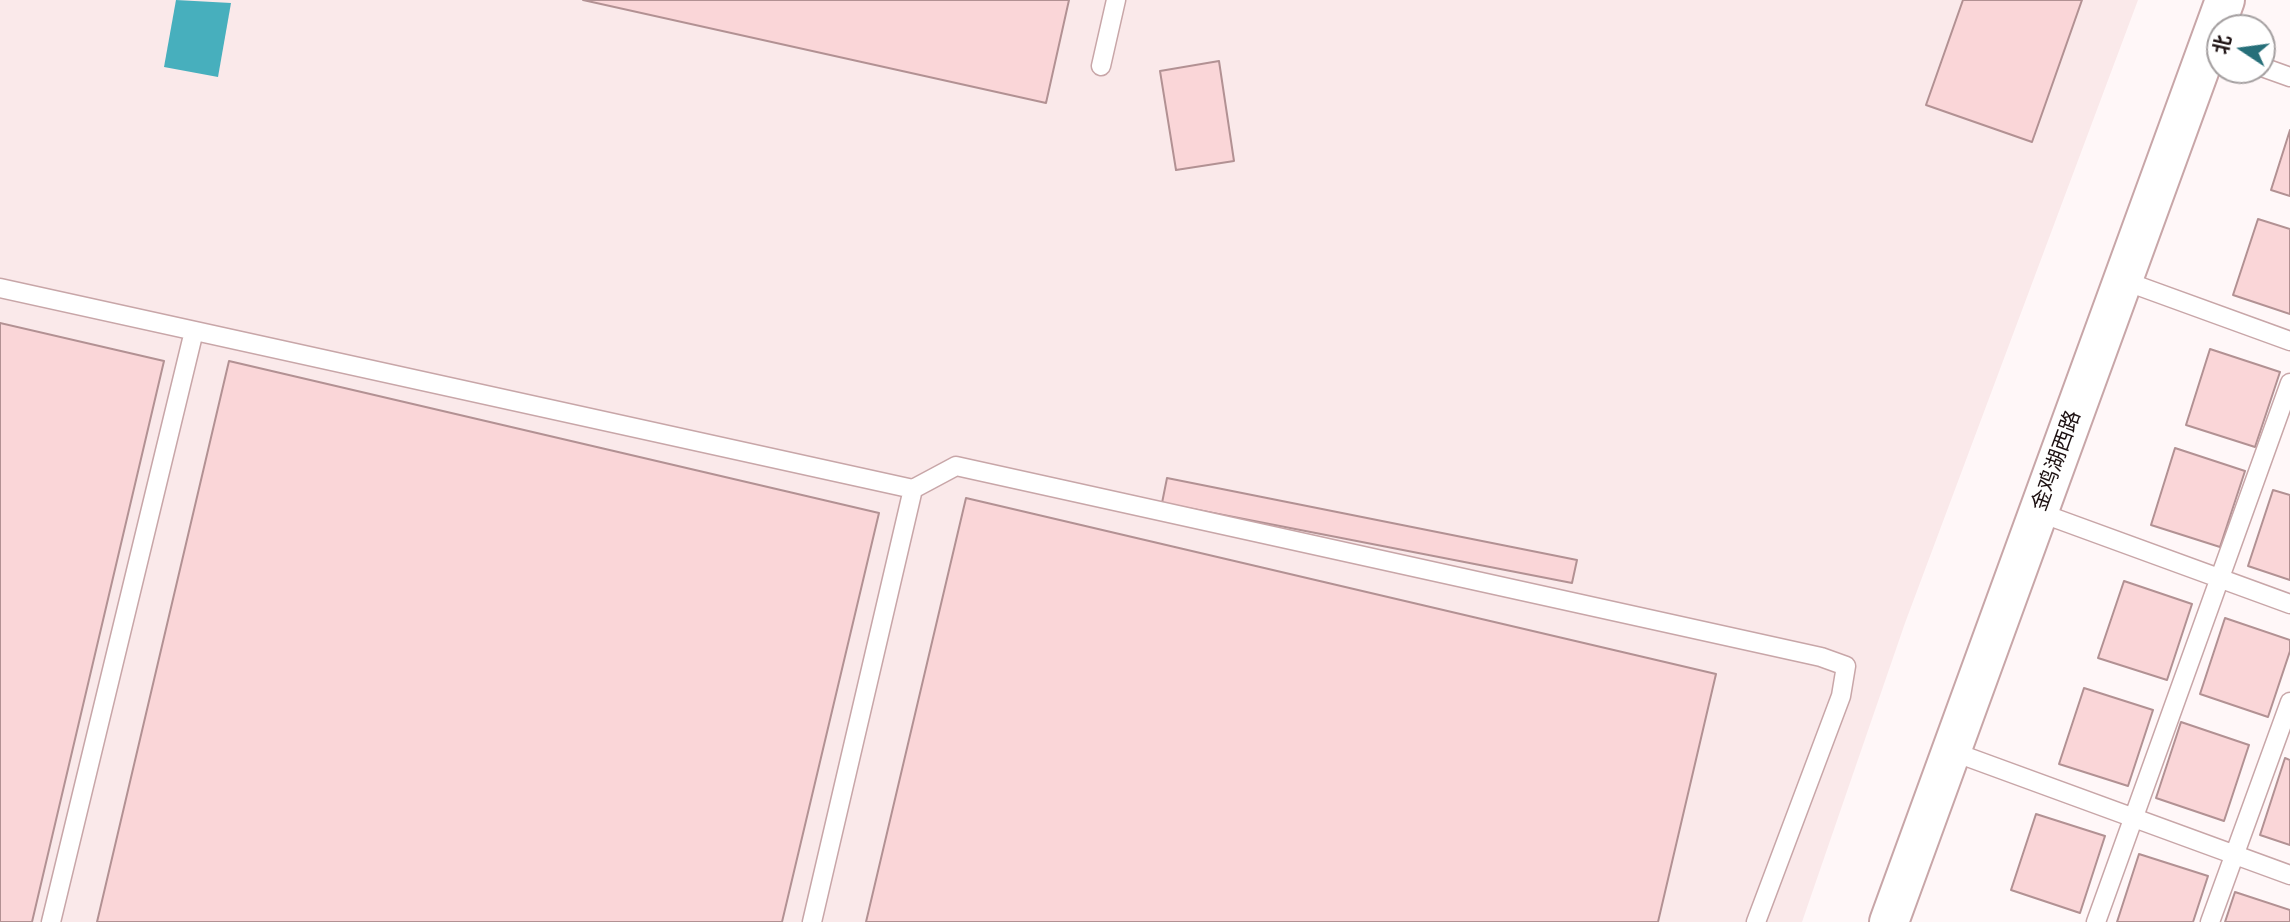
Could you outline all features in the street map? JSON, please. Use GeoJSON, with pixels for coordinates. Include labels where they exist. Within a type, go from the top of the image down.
{"type":"FeatureCollection","features":[{"type":"Feature","properties":{"kind":"street","name":"金鸡湖西路"},"geometry":{"type":"LineString","coordinates":[[1888,922],[2122,280],[2206,69]]}},
{"type":"Feature","properties":{"kind":"lane"},"geometry":{"type":"LineString","coordinates":[[1101,66],[1116,0]]}},
{"type":"Feature","properties":{"kind":"lane"},"geometry":{"type":"LineString","coordinates":[[2122,280],[2290,341]]}},
{"type":"Feature","properties":{"kind":"lane"},"geometry":{"type":"LineString","coordinates":[[0,288],[913,489],[956,466],[1821,657],[1846,666],[1841,696],[1756,922]]}},
{"type":"Feature","properties":{"kind":"lane"},"geometry":{"type":"LineString","coordinates":[[51,922],[194,331]]}},
{"type":"Feature","properties":{"kind":"lane"},"geometry":{"type":"LineString","coordinates":[[2096,922],[2290,383]]}},
{"type":"Feature","properties":{"kind":"lane"},"geometry":{"type":"LineString","coordinates":[[812,922],[913,489]]}},
{"type":"Feature","properties":{"kind":"lane"},"geometry":{"type":"LineString","coordinates":[[2038,512],[2290,604]]}},
{"type":"Feature","properties":{"kind":"lane"},"geometry":{"type":"LineString","coordinates":[[2210,922],[2290,702]]}},
{"type":"Feature","properties":{"kind":"lane"},"geometry":{"type":"LineString","coordinates":[[1951,751],[2290,875]]}},
{"type":"Feature","properties":{"kind":"shaded area"},"geometry":{"type":"Polygon","coordinates":[[[0,0],[2138,0],[1905,623],[1802,922],[0,922],[0,0]]]}},
{"type":"Feature","properties":{"kind":"water"},"geometry":{"type":"Polygon","coordinates":[[[176,0],[231,3],[218,77],[164,67],[176,0]]]}},
{"type":"Feature","properties":{"kind":"building"},"geometry":{"type":"Polygon","coordinates":[[[583,0],[1069,0],[1046,103],[583,0]]]}},
{"type":"Feature","properties":{"kind":"building"},"geometry":{"type":"Polygon","coordinates":[[[1963,0],[2082,0],[2032,142],[1926,105],[1963,0]]]}},
{"type":"Feature","properties":{"kind":"building"},"geometry":{"type":"Polygon","coordinates":[[[1219,61],[1234,161],[1176,170],[1160,71],[1219,61]]]}},
{"type":"Feature","properties":{"kind":"building"},"geometry":{"type":"Polygon","coordinates":[[[2290,130],[2290,196],[2271,190],[2290,130]]]}},
{"type":"Feature","properties":{"kind":"building"},"geometry":{"type":"Polygon","coordinates":[[[2258,219],[2290,229],[2290,314],[2233,295],[2258,219]]]}},
{"type":"Feature","properties":{"kind":"building"},"geometry":{"type":"Polygon","coordinates":[[[0,323],[164,361],[32,922],[0,922],[0,323]]]}},
{"type":"Feature","properties":{"kind":"building"},"geometry":{"type":"Polygon","coordinates":[[[2210,349],[2280,372],[2255,447],[2186,425],[2210,349]]]}},
{"type":"Feature","properties":{"kind":"building"},"geometry":{"type":"Polygon","coordinates":[[[229,361],[879,513],[782,922],[97,922],[229,361]]]}},
{"type":"Feature","properties":{"kind":"building"},"geometry":{"type":"Polygon","coordinates":[[[2175,448],[2245,471],[2220,547],[2151,525],[2175,448]]]}},
{"type":"Feature","properties":{"kind":"building"},"geometry":{"type":"Polygon","coordinates":[[[1167,478],[1577,560],[1572,583],[1162,503],[1167,478]]]}},
{"type":"Feature","properties":{"kind":"building"},"geometry":{"type":"Polygon","coordinates":[[[2273,490],[2290,495],[2290,580],[2248,566],[2273,490]]]}},
{"type":"Feature","properties":{"kind":"building"},"geometry":{"type":"Polygon","coordinates":[[[966,498],[1716,674],[1658,922],[866,922],[966,498]]]}},
{"type":"Feature","properties":{"kind":"building"},"geometry":{"type":"Polygon","coordinates":[[[2124,581],[2192,604],[2167,680],[2098,658],[2124,581]]]}},
{"type":"Feature","properties":{"kind":"building"},"geometry":{"type":"Polygon","coordinates":[[[2225,618],[2290,640],[2290,651],[2268,717],[2200,694],[2225,618]]]}},
{"type":"Feature","properties":{"kind":"building"},"geometry":{"type":"Polygon","coordinates":[[[2084,688],[2153,710],[2128,786],[2059,764],[2084,688]]]}},
{"type":"Feature","properties":{"kind":"building"},"geometry":{"type":"Polygon","coordinates":[[[2181,722],[2249,745],[2224,821],[2156,798],[2181,722]]]}},
{"type":"Feature","properties":{"kind":"building"},"geometry":{"type":"Polygon","coordinates":[[[2285,758],[2290,760],[2290,845],[2260,835],[2285,758]]]}},
{"type":"Feature","properties":{"kind":"building"},"geometry":{"type":"Polygon","coordinates":[[[2036,814],[2105,836],[2080,913],[2011,890],[2036,814]]]}},
{"type":"Feature","properties":{"kind":"building"},"geometry":{"type":"Polygon","coordinates":[[[2139,854],[2208,876],[2193,922],[2117,922],[2139,854]]]}},
{"type":"Feature","properties":{"kind":"building"},"geometry":{"type":"Polygon","coordinates":[[[2235,892],[2290,910],[2290,922],[2225,922],[2235,892]]]}}]}
